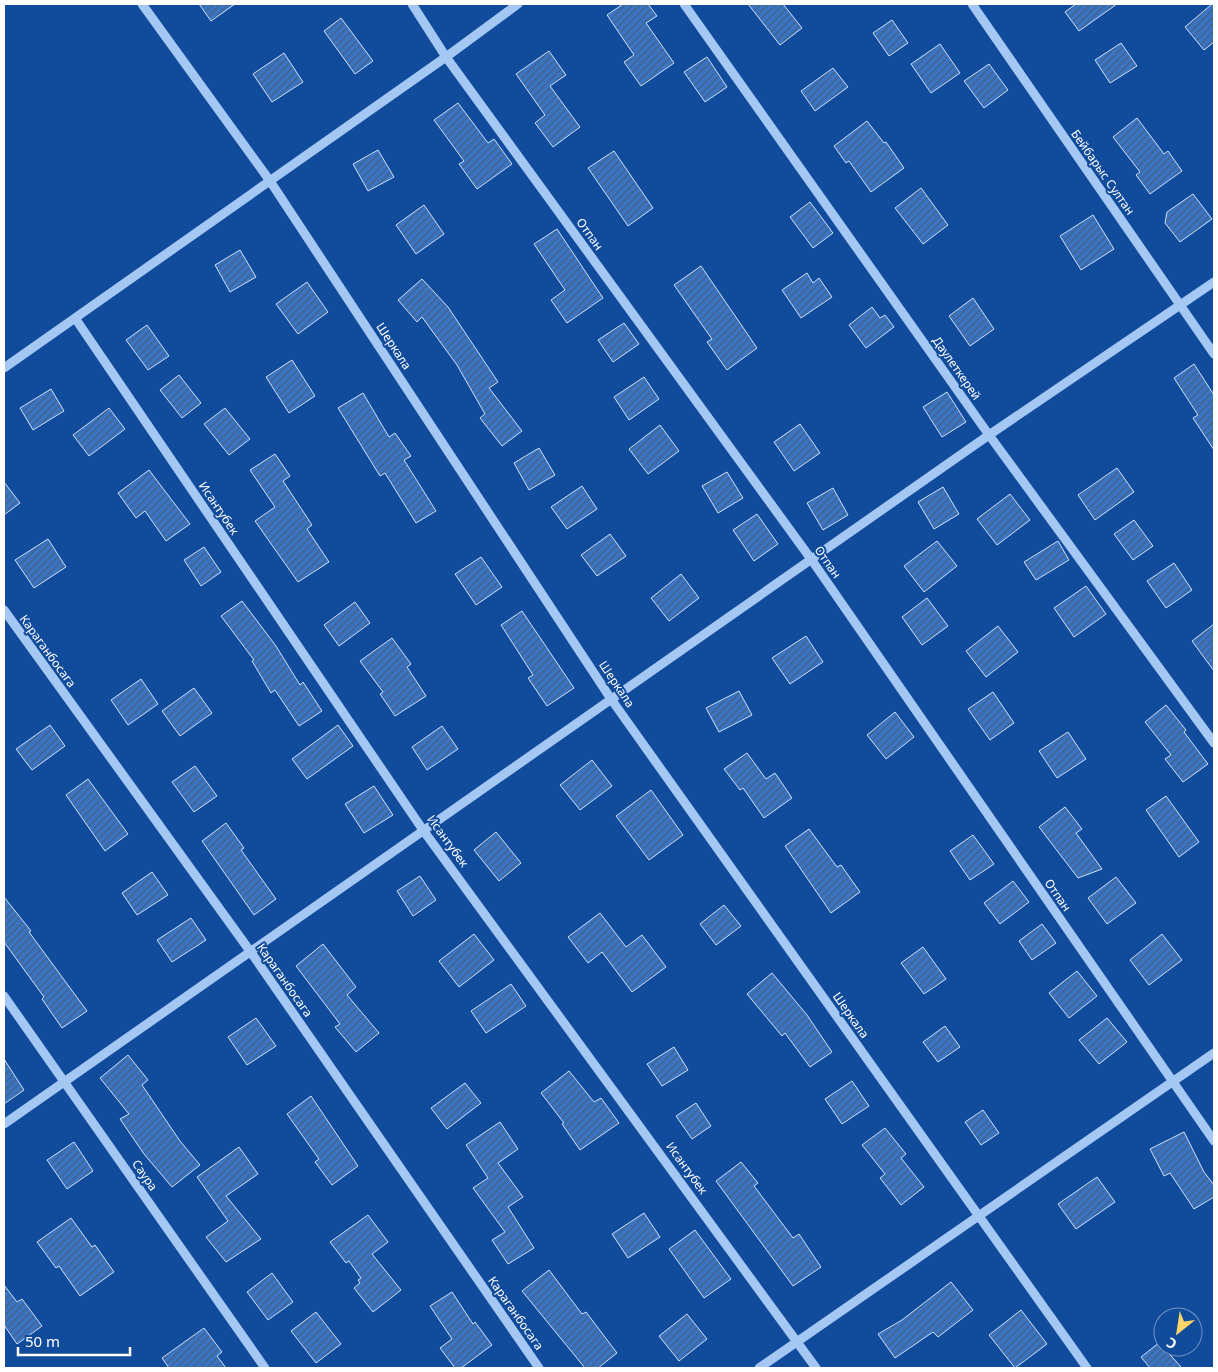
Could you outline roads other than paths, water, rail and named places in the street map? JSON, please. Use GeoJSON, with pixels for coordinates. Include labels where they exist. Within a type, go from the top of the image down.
{"type":"FeatureCollection","features":[{"type":"Feature","properties":{"kind":"street","name":"Шеркала"},"geometry":{"type":"LineString","coordinates":[[142,4],[270,181],[611,699],[1087,1368]]}},
{"type":"Feature","properties":{"kind":"street","name":"Отпан"},"geometry":{"type":"LineString","coordinates":[[412,4],[446,57],[811,559],[1214,1141]]}},
{"type":"Feature","properties":{"kind":"street"},"geometry":{"type":"LineString","coordinates":[[4,368],[446,57],[518,4]]}},
{"type":"Feature","properties":{"kind":"street","name":"Даулеткерей"},"geometry":{"type":"LineString","coordinates":[[684,4],[989,435],[1214,743]]}},
{"type":"Feature","properties":{"kind":"street","name":"Бейбарыс Султан"},"geometry":{"type":"LineString","coordinates":[[972,4],[1214,354]]}},
{"type":"Feature","properties":{"kind":"street"},"geometry":{"type":"LineString","coordinates":[[4,1124],[989,435],[1214,282]]}},
{"type":"Feature","properties":{"kind":"street","name":"Исантубек"},"geometry":{"type":"LineString","coordinates":[[75,318],[424,830],[816,1368]]}},
{"type":"Feature","properties":{"kind":"street","name":"Караганбосага"},"geometry":{"type":"LineString","coordinates":[[4,610],[250,951],[539,1368]]}},
{"type":"Feature","properties":{"kind":"street","name":"Саура"},"geometry":{"type":"LineString","coordinates":[[4,996],[265,1368]]}},
{"type":"Feature","properties":{"kind":"street"},"geometry":{"type":"LineString","coordinates":[[760,1368],[1214,1053]]}}]}
